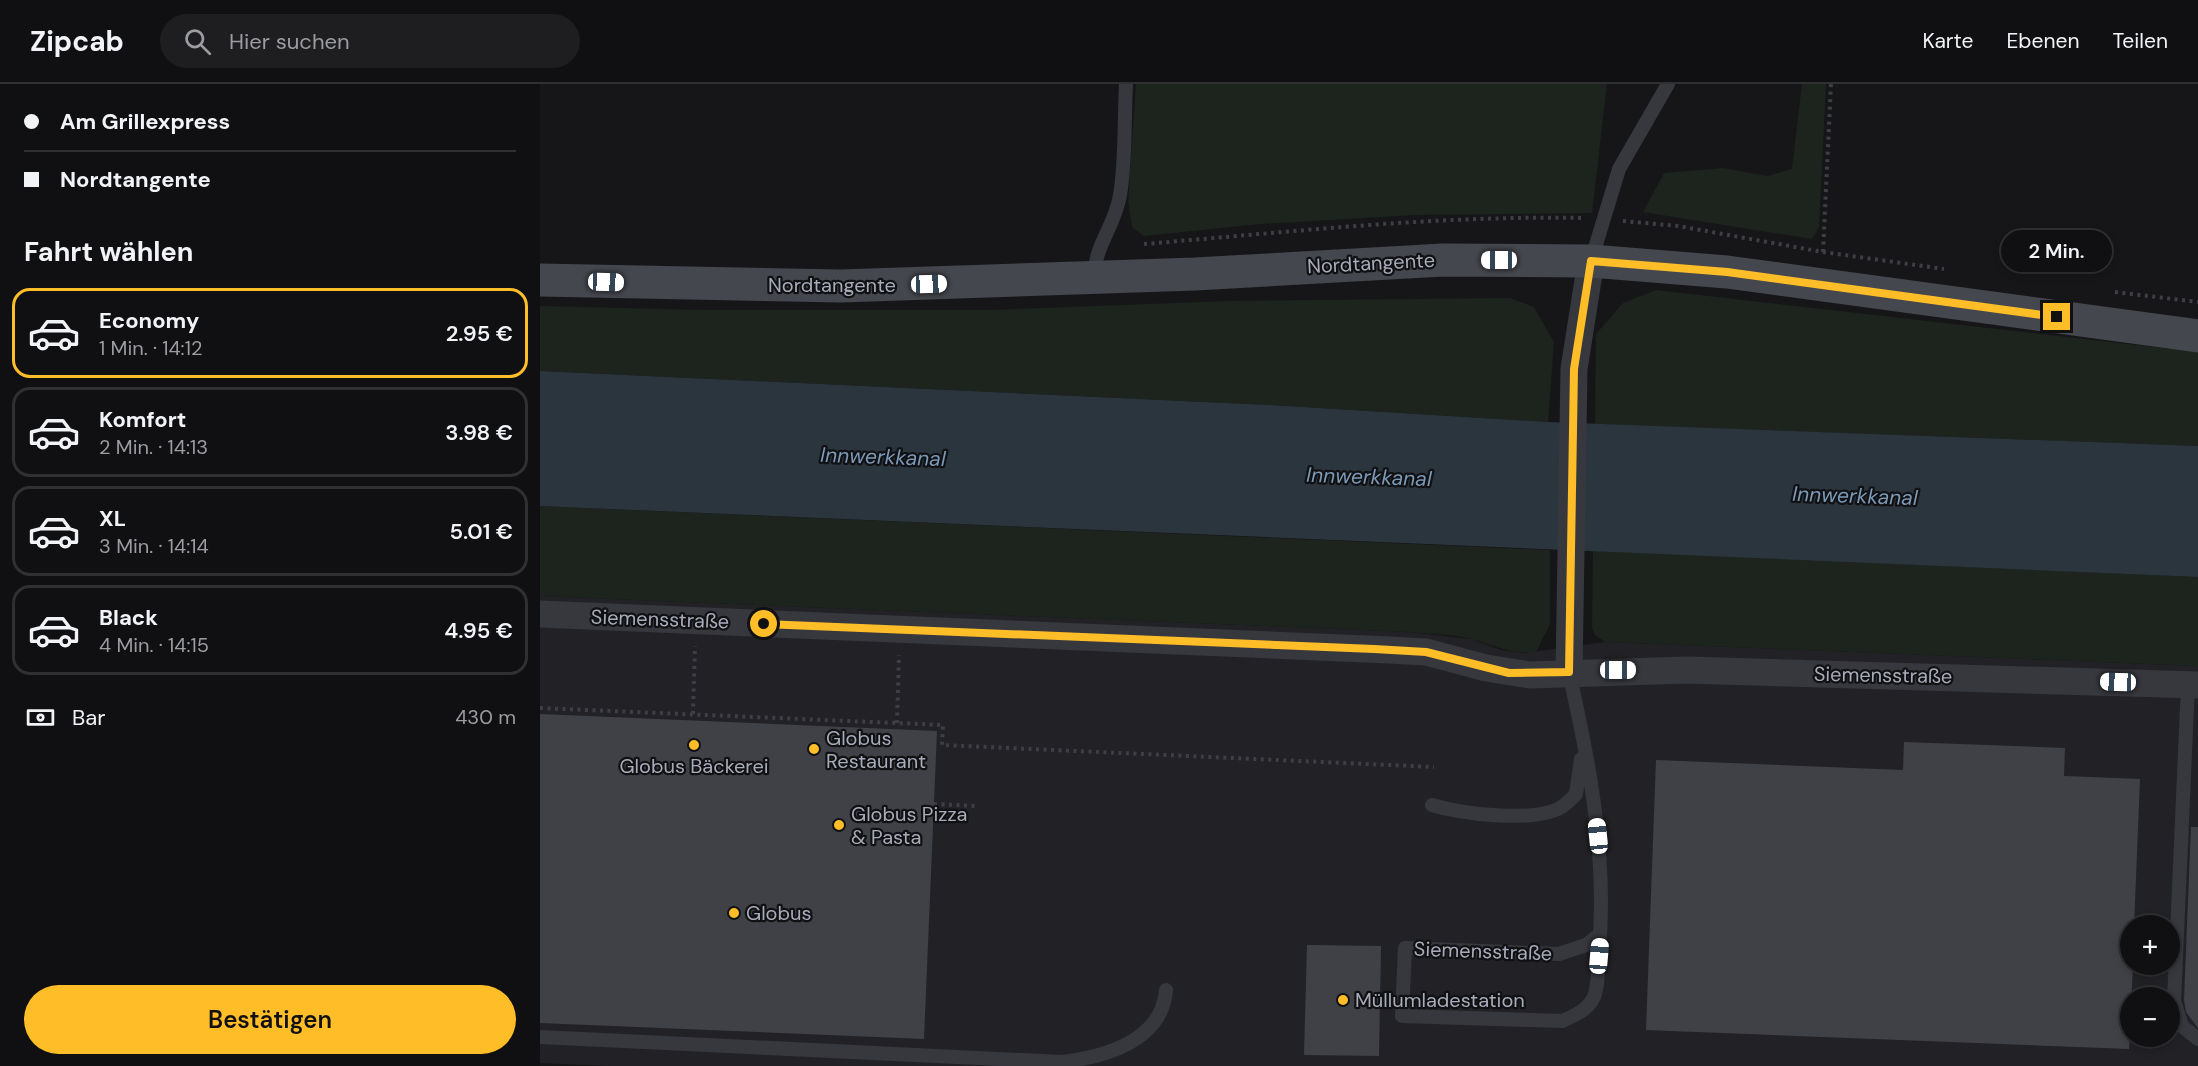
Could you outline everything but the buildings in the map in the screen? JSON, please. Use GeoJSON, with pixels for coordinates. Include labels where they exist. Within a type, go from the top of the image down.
{"type":"FeatureCollection","features":[{"type":"Feature","properties":{"kind":"main road","name":"Nordtangente"},"geometry":{"type":"LineString","coordinates":[[540,280],[841,286],[1094,279],[1443,260],[1591,261],[1727,272],[2198,336]]}},
{"type":"Feature","properties":{"kind":"street"},"geometry":{"type":"LineString","coordinates":[[1569,672],[1574,369],[1591,261]]}},
{"type":"Feature","properties":{"kind":"street","name":"Siemensstraße"},"geometry":{"type":"LineString","coordinates":[[540,614],[1426,652],[1509,673],[1687,670],[2193,685]]}},
{"type":"Feature","properties":{"kind":"lane"},"geometry":{"type":"LineString","coordinates":[[1094,279],[1094,262],[1098,248],[1120,197],[1126,84]]}},
{"type":"Feature","properties":{"kind":"lane"},"geometry":{"type":"LineString","coordinates":[[1591,261],[1619,169],[1668,84]]}},
{"type":"Feature","properties":{"kind":"lane","name":"Siemensstraße"},"geometry":{"type":"LineString","coordinates":[[1569,672],[1583,745],[1602,871],[1600,934],[1594,997],[1580,1013],[1562,1021],[1402,1016],[1405,948],[1559,954],[1586,945],[1600,934]]}},
{"type":"Feature","properties":{"kind":"lane"},"geometry":{"type":"LineString","coordinates":[[2193,685],[2174,1001],[2182,1026],[2198,1039]]}},
{"type":"Feature","properties":{"kind":"lane"},"geometry":{"type":"LineString","coordinates":[[1432,806],[1460,813],[1541,815],[1560,808],[1576,794],[1583,745]]}},
{"type":"Feature","properties":{"kind":"lane"},"geometry":{"type":"LineString","coordinates":[[540,1037],[1062,1062],[1092,1058],[1116,1051],[1140,1035],[1161,1012],[1166,990]]}},
{"type":"Feature","properties":{"kind":"path"},"geometry":{"type":"LineString","coordinates":[[1823,252],[1831,84]]}},
{"type":"Feature","properties":{"kind":"path"},"geometry":{"type":"LineString","coordinates":[[693,714],[696,621]]}},
{"type":"Feature","properties":{"kind":"path"},"geometry":{"type":"LineString","coordinates":[[897,723],[900,630]]}},
{"type":"Feature","properties":{"kind":"path"},"geometry":{"type":"LineString","coordinates":[[540,708],[943,725],[942,745],[1434,766]]}},
{"type":"Feature","properties":{"kind":"path"},"geometry":{"type":"LineString","coordinates":[[934,804],[977,806]]}},
{"type":"Feature","properties":{"kind":"shaded area"},"geometry":{"type":"Polygon","coordinates":[[[1136,84],[1607,84],[1592,213],[1416,215],[1260,224],[1144,236],[1132,227],[1128,202],[1136,84]]]}},
{"type":"Feature","properties":{"kind":"shaded area"},"geometry":{"type":"Polygon","coordinates":[[[1802,84],[1826,84],[1819,227],[1812,239],[1643,212],[1664,173],[1723,168],[1767,176],[1792,169],[1802,84]]]}},
{"type":"Feature","properties":{"kind":"shaded area"},"geometry":{"type":"Polygon","coordinates":[[[1656,290],[2198,352],[2198,446],[1595,424],[1596,334],[1623,303],[1656,290]]]}},
{"type":"Feature","properties":{"kind":"shaded area"},"geometry":{"type":"Polygon","coordinates":[[[1510,298],[1534,307],[1554,342],[1548,422],[1268,405],[540,371],[540,306],[704,310],[989,310],[1229,301],[1510,298]]]}},
{"type":"Feature","properties":{"kind":"shaded area"},"geometry":{"type":"Polygon","coordinates":[[[540,506],[1550,550],[1550,624],[1536,652],[1527,653],[1511,651],[1463,637],[1409,632],[540,596],[540,506]]]}},
{"type":"Feature","properties":{"kind":"shaded area"},"geometry":{"type":"Polygon","coordinates":[[[1593,550],[2198,577],[2198,666],[1605,642],[1595,635],[1592,628],[1593,550]]]}},
{"type":"Feature","properties":{"kind":"shaded area"},"geometry":{"type":"Polygon","coordinates":[[[540,596],[1409,632],[1471,639],[1501,650],[1524,653],[1605,642],[2198,666],[2198,1066],[610,1066],[540,1063],[540,596]]]}},
{"type":"Feature","properties":{"kind":"water","name":"Innwerkkanal"},"geometry":{"type":"Polygon","coordinates":[[[540,371],[1268,405],[1548,422],[2198,446],[2198,577],[540,506],[540,371]]]}},
{"type":"Feature","properties":{"kind":"place","name":"Globus Bäckerei"},"geometry":{"type":"Point","coordinates":[694,745]}},
{"type":"Feature","properties":{"kind":"place","name":"Globus Restaurant"},"geometry":{"type":"Point","coordinates":[814,749]}},
{"type":"Feature","properties":{"kind":"place","name":"Globus Pizza & Pasta"},"geometry":{"type":"Point","coordinates":[839,825]}},
{"type":"Feature","properties":{"kind":"place","name":"Globus"},"geometry":{"type":"Point","coordinates":[734,913]}},
{"type":"Feature","properties":{"kind":"place","name":"Müllumladestation"},"geometry":{"type":"Point","coordinates":[1343,1000]}},
{"type":"Feature","properties":{"kind":"route"},"geometry":{"type":"LineString","coordinates":[[764,624],[1426,652],[1509,673],[1530,675],[1569,672],[1574,369],[1591,261],[1727,272],[2057,317]]}}]}
